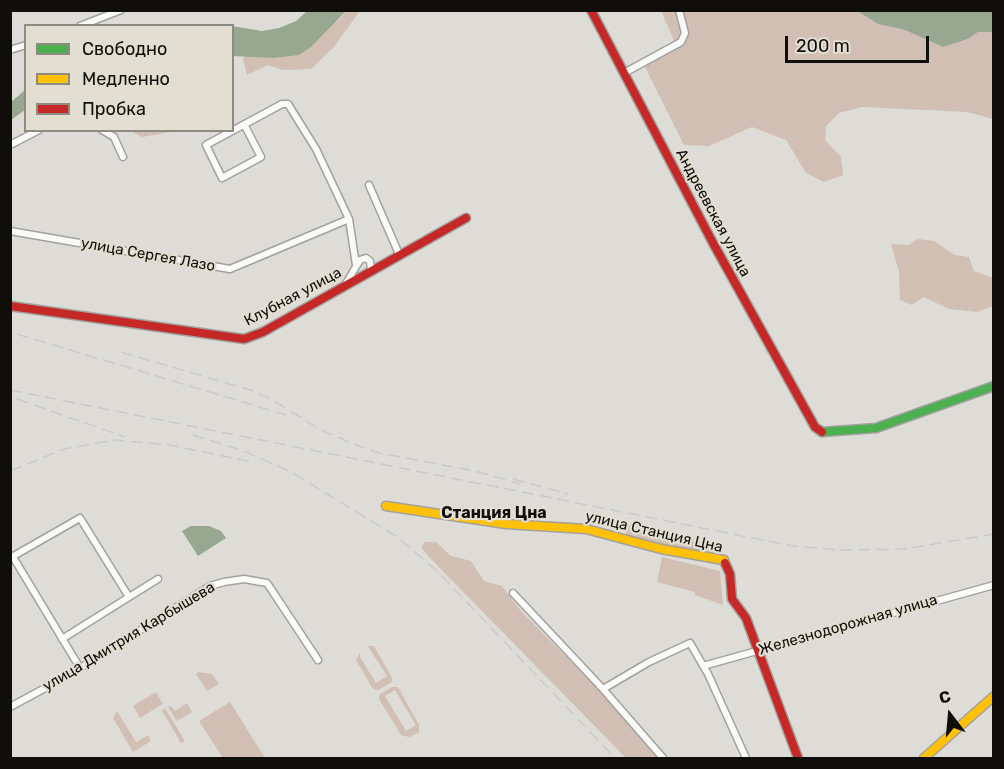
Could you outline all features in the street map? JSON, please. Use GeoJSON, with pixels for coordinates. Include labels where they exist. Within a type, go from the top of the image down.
{"type":"FeatureCollection","features":[{"type":"Feature","properties":{"kind":"street"},"geometry":{"type":"LineString","coordinates":[[85,24],[121,10]]}},
{"type":"Feature","properties":{"kind":"street","name":"Андреевская улица"},"geometry":{"type":"LineString","coordinates":[[591,10],[774,357],[815,427],[823,433],[876,428],[935,409],[993,386]]}},
{"type":"Feature","properties":{"kind":"street"},"geometry":{"type":"LineString","coordinates":[[624,73],[681,42],[685,33],[679,10]]}},
{"type":"Feature","properties":{"kind":"street"},"geometry":{"type":"LineString","coordinates":[[234,131],[282,104],[288,104],[315,149],[349,219],[356,265]]}},
{"type":"Feature","properties":{"kind":"street"},"geometry":{"type":"LineString","coordinates":[[233,132],[206,145],[222,178],[261,157],[245,126]]}},
{"type":"Feature","properties":{"kind":"street"},"geometry":{"type":"LineString","coordinates":[[10,146],[35,132]]}},
{"type":"Feature","properties":{"kind":"street"},"geometry":{"type":"LineString","coordinates":[[105,132],[114,137],[123,157]]}},
{"type":"Feature","properties":{"kind":"street"},"geometry":{"type":"LineString","coordinates":[[369,185],[399,254]]}},
{"type":"Feature","properties":{"kind":"street","name":"Клубная улица"},"geometry":{"type":"LineString","coordinates":[[10,306],[235,339],[263,332],[399,254],[463,222],[465,218]]}},
{"type":"Feature","properties":{"kind":"street","name":"улица Сергея Лазо"},"geometry":{"type":"LineString","coordinates":[[10,231],[230,269],[349,219]]}},
{"type":"Feature","properties":{"kind":"street"},"geometry":{"type":"LineString","coordinates":[[345,285],[360,260],[366,258],[370,261],[371,270]]}},
{"type":"Feature","properties":{"kind":"street","name":"улица Станция Цна"},"geometry":{"type":"LineString","coordinates":[[386,506],[506,524],[586,528],[662,549],[723,560],[728,566],[732,599],[746,618],[759,650]]}},
{"type":"Feature","properties":{"kind":"street"},"geometry":{"type":"LineString","coordinates":[[80,668],[12,558],[80,519],[129,597]]}},
{"type":"Feature","properties":{"kind":"street"},"geometry":{"type":"LineString","coordinates":[[62,639],[158,579]]}},
{"type":"Feature","properties":{"kind":"street","name":"улица Дмитрия Карбышева"},"geometry":{"type":"LineString","coordinates":[[10,707],[80,668],[210,586],[244,579],[267,583],[318,660]]}},
{"type":"Feature","properties":{"kind":"street","name":"Железнодорожная улица"},"geometry":{"type":"LineString","coordinates":[[703,666],[993,585]]}},
{"type":"Feature","properties":{"kind":"street"},"geometry":{"type":"LineString","coordinates":[[513,593],[603,689],[663,759]]}},
{"type":"Feature","properties":{"kind":"street"},"geometry":{"type":"LineString","coordinates":[[603,689],[649,662],[690,643],[746,759]]}},
{"type":"Feature","properties":{"kind":"street"},"geometry":{"type":"LineString","coordinates":[[759,650],[798,759]]}},
{"type":"Feature","properties":{"kind":"street"},"geometry":{"type":"LineString","coordinates":[[924,759],[993,696]]}},
{"type":"Feature","properties":{"kind":"shaded area"},"geometry":{"type":"Polygon","coordinates":[[[307,11],[346,11],[311,47],[299,55],[274,58],[234,56],[234,26],[262,31],[279,28],[296,21],[307,11]]]}},
{"type":"Feature","properties":{"kind":"shaded area"},"geometry":{"type":"Polygon","coordinates":[[[346,11],[360,11],[333,48],[311,69],[283,70],[268,65],[247,75],[243,58],[247,55],[274,58],[339,20],[346,11]]]}},
{"type":"Feature","properties":{"kind":"shaded area"},"geometry":{"type":"Polygon","coordinates":[[[661,11],[857,11],[878,24],[905,30],[943,47],[968,39],[978,32],[989,30],[993,32],[993,119],[967,112],[862,107],[839,113],[826,126],[825,140],[841,157],[843,175],[824,182],[806,173],[786,140],[752,127],[709,146],[684,145],[643,63],[676,45],[661,11]]]}},
{"type":"Feature","properties":{"kind":"shaded area"},"geometry":{"type":"Polygon","coordinates":[[[857,11],[993,11],[993,32],[978,32],[968,39],[943,47],[905,30],[878,24],[857,11]]]}},
{"type":"Feature","properties":{"kind":"shaded area"},"geometry":{"type":"Polygon","coordinates":[[[24,91],[24,111],[11,120],[11,102],[24,91]]]}},
{"type":"Feature","properties":{"kind":"shaded area"},"geometry":{"type":"Polygon","coordinates":[[[133,132],[170,132],[142,137],[133,132]]]}},
{"type":"Feature","properties":{"kind":"shaded area"},"geometry":{"type":"Polygon","coordinates":[[[918,239],[934,241],[955,255],[969,257],[974,271],[993,278],[993,306],[977,312],[949,309],[924,297],[912,305],[900,300],[899,272],[891,244],[909,245],[918,239]]]}},
{"type":"Feature","properties":{"kind":"shaded area"},"geometry":{"type":"Polygon","coordinates":[[[628,525],[719,546],[722,549],[717,555],[667,547],[625,536],[628,525]]]}},
{"type":"Feature","properties":{"kind":"shaded area"},"geometry":{"type":"Polygon","coordinates":[[[191,526],[209,526],[221,531],[226,538],[198,556],[182,531],[191,526]]]}},
{"type":"Feature","properties":{"kind":"shaded area"},"geometry":{"type":"Polygon","coordinates":[[[425,542],[436,542],[451,556],[471,561],[484,581],[502,586],[521,611],[596,687],[659,758],[626,758],[428,556],[421,547],[425,542]]]}},
{"type":"Feature","properties":{"kind":"shaded area"},"geometry":{"type":"Polygon","coordinates":[[[662,557],[720,571],[723,605],[695,595],[695,592],[657,582],[662,557]]]}},
{"type":"Feature","properties":{"kind":"shaded area"},"geometry":{"type":"Polygon","coordinates":[[[368,646],[374,646],[392,678],[392,682],[378,690],[373,689],[356,660],[360,653],[360,657],[376,683],[387,676],[368,646]]]}},
{"type":"Feature","properties":{"kind":"shaded area"},"geometry":{"type":"Polygon","coordinates":[[[199,672],[212,674],[219,684],[207,691],[196,674],[199,672]]]}},
{"type":"Feature","properties":{"kind":"shaded area"},"geometry":{"type":"Polygon","coordinates":[[[392,687],[398,687],[419,725],[419,732],[409,737],[401,735],[379,699],[379,695],[392,687]],[[395,690],[385,696],[406,731],[416,725],[395,690]]]}},
{"type":"Feature","properties":{"kind":"shaded area"},"geometry":{"type":"Polygon","coordinates":[[[156,692],[163,704],[140,718],[133,706],[156,692]]]}},
{"type":"Feature","properties":{"kind":"shaded area"},"geometry":{"type":"Polygon","coordinates":[[[230,702],[265,758],[223,758],[199,721],[230,702]]]}},
{"type":"Feature","properties":{"kind":"shaded area"},"geometry":{"type":"Polygon","coordinates":[[[187,703],[192,712],[177,721],[168,707],[171,706],[175,711],[187,703]]]}},
{"type":"Feature","properties":{"kind":"shaded area"},"geometry":{"type":"Polygon","coordinates":[[[165,708],[185,741],[181,743],[162,711],[165,708]]]}},
{"type":"Feature","properties":{"kind":"shaded area"},"geometry":{"type":"Polygon","coordinates":[[[117,711],[136,742],[148,735],[151,741],[133,752],[113,718],[117,711]]]}},
{"type":"Feature","properties":{"kind":"railway"},"geometry":{"type":"LineString","coordinates":[[17,334],[286,415]]}},
{"type":"Feature","properties":{"kind":"railway"},"geometry":{"type":"LineString","coordinates":[[121,352],[250,390],[271,399],[319,429],[379,453],[475,471],[520,484]]}},
{"type":"Feature","properties":{"kind":"railway"},"geometry":{"type":"LineString","coordinates":[[10,390],[793,546],[838,550],[904,549],[994,534]]}},
{"type":"Feature","properties":{"kind":"railway"},"geometry":{"type":"LineString","coordinates":[[17,399],[125,437]]}},
{"type":"Feature","properties":{"kind":"railway"},"geometry":{"type":"LineString","coordinates":[[193,435],[244,451],[291,472],[396,536],[437,571],[615,758]]}},
{"type":"Feature","properties":{"kind":"railway"},"geometry":{"type":"LineString","coordinates":[[10,471],[64,449],[115,440],[170,445],[252,462]]}},
{"type":"Feature","properties":{"kind":"railway"},"geometry":{"type":"LineString","coordinates":[[513,479],[568,494]]}},
{"type":"Feature","properties":{"kind":"traffic: fast"},"geometry":{"type":"LineString","coordinates":[[822,432],[876,428],[994,386]]}},
{"type":"Feature","properties":{"kind":"traffic: slow"},"geometry":{"type":"LineString","coordinates":[[386,506],[506,524],[586,529],[661,549],[724,560],[725,563]]}},
{"type":"Feature","properties":{"kind":"traffic: slow"},"geometry":{"type":"LineString","coordinates":[[924,758],[994,696]]}},
{"type":"Feature","properties":{"kind":"traffic: jam"},"geometry":{"type":"LineString","coordinates":[[591,10],[713,243],[815,427],[822,432]]}},
{"type":"Feature","properties":{"kind":"traffic: jam"},"geometry":{"type":"LineString","coordinates":[[10,306],[244,339],[263,332],[466,218]]}},
{"type":"Feature","properties":{"kind":"traffic: jam"},"geometry":{"type":"LineString","coordinates":[[725,563],[730,574],[732,599],[746,618],[798,758]]}},
{"type":"Feature","properties":{"kind":"district","name":"Станция Цна"},"geometry":{"type":"Point","coordinates":[494,513]}}]}
